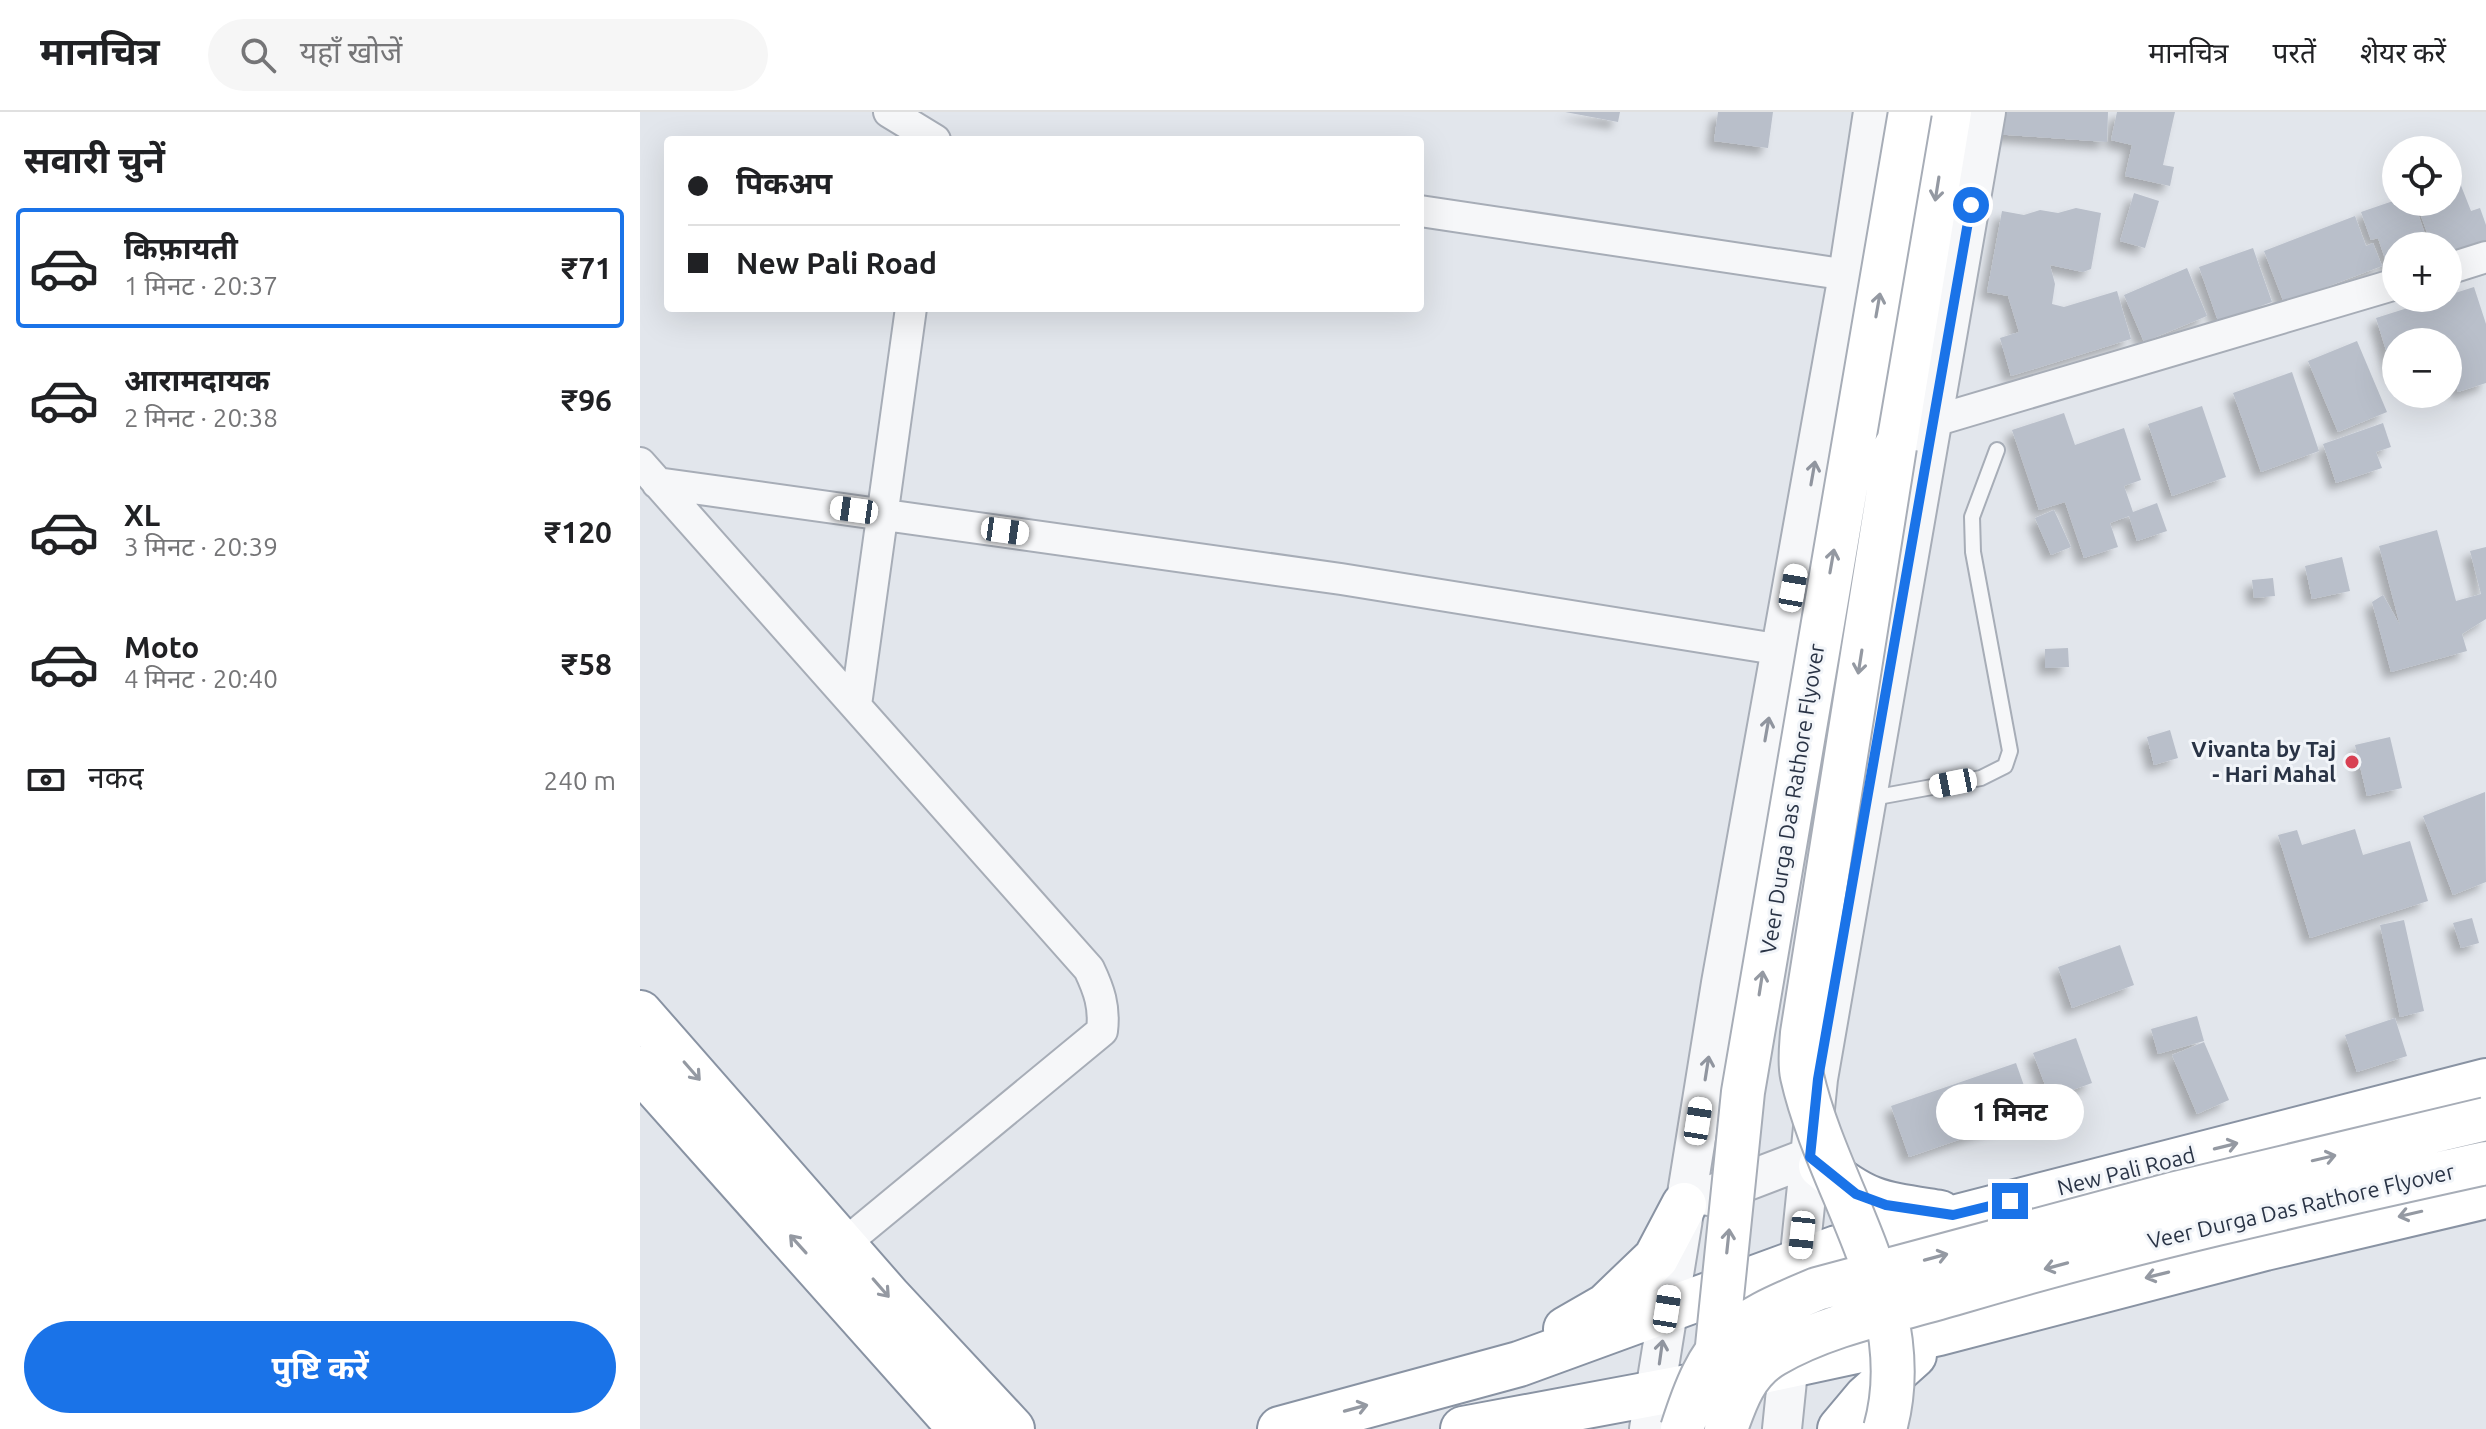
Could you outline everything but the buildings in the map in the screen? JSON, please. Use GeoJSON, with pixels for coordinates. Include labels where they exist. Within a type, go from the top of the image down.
{"type":"FeatureCollection","features":[{"type":"Feature","properties":{"kind":"highway"},"geometry":{"type":"LineString","coordinates":[[640,1013],[1012,1429]]}},
{"type":"Feature","properties":{"kind":"highway"},"geometry":{"type":"LineString","coordinates":[[642,1076],[961,1429]]}},
{"type":"Feature","properties":{"kind":"highway","name":"New Pali Road"},"geometry":{"type":"LineString","coordinates":[[1507,1367],[1799,1261],[1953,1215],[2486,1081]]}},
{"type":"Feature","properties":{"kind":"highway"},"geometry":{"type":"LineString","coordinates":[[1810,1157],[1856,1194],[1886,1205],[1953,1215]]}},
{"type":"Feature","properties":{"kind":"highway"},"geometry":{"type":"LineString","coordinates":[[1463,1429],[1524,1423],[1607,1400],[1652,1411],[1789,1364],[1939,1333],[2265,1248],[2486,1196]]}},
{"type":"Feature","properties":{"kind":"highway"},"geometry":{"type":"LineString","coordinates":[[1280,1429],[1507,1367],[1606,1306],[1656,1258],[1684,1205]]}},
{"type":"Feature","properties":{"kind":"highway"},"geometry":{"type":"LineString","coordinates":[[1840,1429],[1866,1398],[1939,1333]]}},
{"type":"Feature","properties":{"kind":"main road","name":"Veer Durga Das Rathore Flyover"},"geometry":{"type":"LineString","coordinates":[[1717,1346],[1743,1092],[1910,112]]}},
{"type":"Feature","properties":{"kind":"main road","name":"Veer Durga Das Rathore Flyover"},"geometry":{"type":"LineString","coordinates":[[1885,1429],[1891,1347],[1878,1287],[1859,1226],[1821,1136],[1801,1074],[1802,1033],[1950,112]]}},
{"type":"Feature","properties":{"kind":"main road","name":"Veer Durga Das Rathore Flyover"},"geometry":{"type":"LineString","coordinates":[[1682,1429],[1698,1377],[1717,1346],[1765,1311],[1817,1289],[2172,1194],[2486,1119]]}},
{"type":"Feature","properties":{"kind":"main road","name":"Veer Durga Das Rathore Flyover"},"geometry":{"type":"LineString","coordinates":[[1726,1429],[1738,1394],[1753,1372],[1772,1356],[1815,1335],[1984,1285],[2233,1219],[2486,1163]]}},
{"type":"Feature","properties":{"kind":"street"},"geometry":{"type":"LineString","coordinates":[[889,112],[929,136]]}},
{"type":"Feature","properties":{"kind":"street"},"geometry":{"type":"LineString","coordinates":[[1652,1411],[1684,1205],[1848,275],[1873,112]]}},
{"type":"Feature","properties":{"kind":"street"},"geometry":{"type":"LineString","coordinates":[[1782,1429],[1818,1079],[1986,112]]}},
{"type":"Feature","properties":{"kind":"street"},"geometry":{"type":"LineString","coordinates":[[1424,212],[1848,275]]}},
{"type":"Feature","properties":{"kind":"street"},"geometry":{"type":"LineString","coordinates":[[2462,265],[2486,257]]}},
{"type":"Feature","properties":{"kind":"street"},"geometry":{"type":"LineString","coordinates":[[1934,421],[2382,288]]}},
{"type":"Feature","properties":{"kind":"street"},"geometry":{"type":"LineString","coordinates":[[856,705],[910,312]]}},
{"type":"Feature","properties":{"kind":"street"},"geometry":{"type":"LineString","coordinates":[[649,473],[883,514],[1326,577],[1782,650]]}},
{"type":"Feature","properties":{"kind":"street"},"geometry":{"type":"LineString","coordinates":[[649,473],[1089,969],[1101,992],[1104,1015],[1102,1031],[844,1244]]}},
{"type":"Feature","properties":{"kind":"street"},"geometry":{"type":"LineString","coordinates":[[1684,1205],[1810,1157]]}},
{"type":"Feature","properties":{"kind":"lane"},"geometry":{"type":"LineString","coordinates":[[1821,788],[1868,799],[1981,778],[2005,766],[2010,751],[1973,552],[1972,517],[1997,450]]}},
{"type":"Feature","properties":{"kind":"lane"},"geometry":{"type":"LineString","coordinates":[[1759,774],[1806,785]]}},
{"type":"Feature","properties":{"kind":"place","name":"Vivanta by Taj - Hari Mahal"},"geometry":{"type":"Point","coordinates":[2352,762]}},
{"type":"Feature","properties":{"kind":"route"},"geometry":{"type":"LineString","coordinates":[[1971,205],[1818,1079],[1810,1157],[1856,1194],[1886,1205],[1953,1215],[2010,1201]]}}]}
